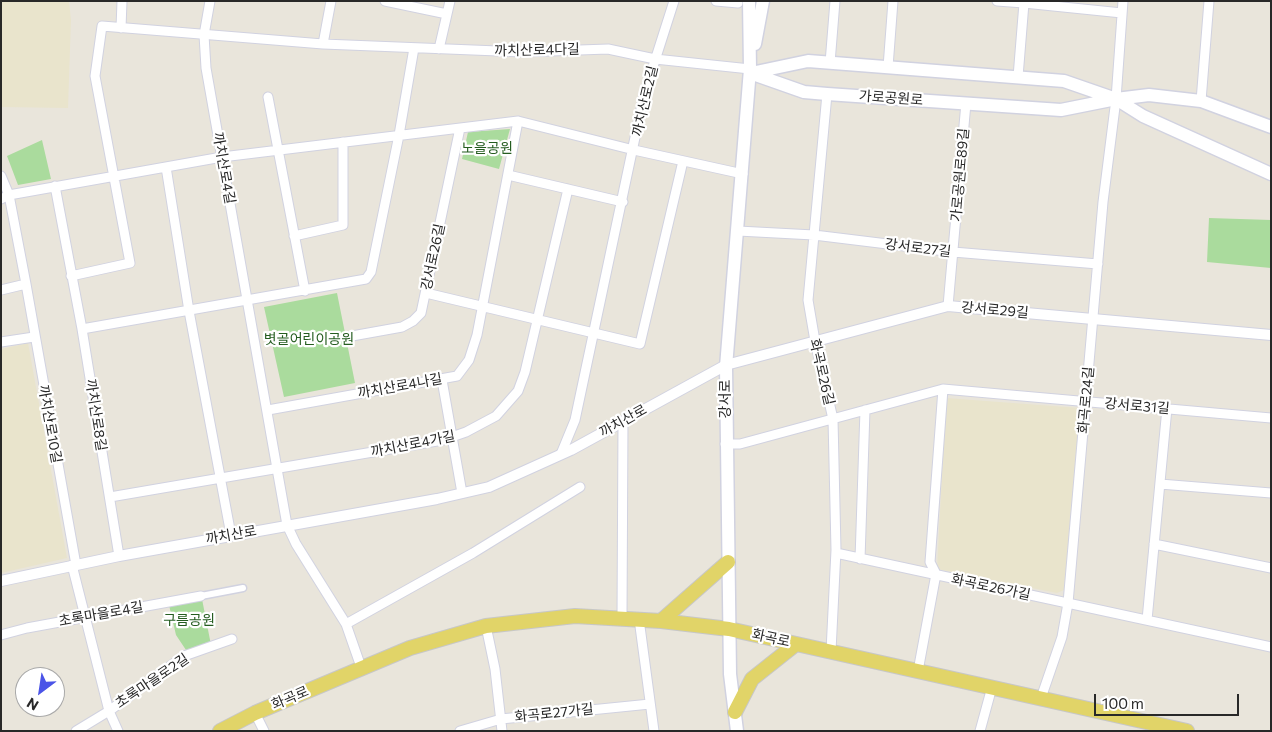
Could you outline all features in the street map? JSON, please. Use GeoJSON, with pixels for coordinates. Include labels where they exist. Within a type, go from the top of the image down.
{"type":"FeatureCollection","features":[{"type":"Feature","properties":{"kind":"main road","name":"강서로"},"geometry":{"type":"LineString","coordinates":[[737,731],[730,674],[725,444],[726,365],[750,71],[763,1]]}},
{"type":"Feature","properties":{"kind":"main road","name":"강서로"},"geometry":{"type":"LineString","coordinates":[[743,2],[750,71]]}},
{"type":"Feature","properties":{"kind":"main road","name":"가로공원로"},"geometry":{"type":"LineString","coordinates":[[750,71],[808,61],[1064,81],[1116,99],[1143,116],[1271,174]]}},
{"type":"Feature","properties":{"kind":"main road","name":"가로공원로"},"geometry":{"type":"LineString","coordinates":[[750,71],[804,92],[1061,110],[1116,99],[1149,95],[1201,101],[1271,127]]}},
{"type":"Feature","properties":{"kind":"main road"},"geometry":{"type":"LineString","coordinates":[[661,621],[728,562]]}},
{"type":"Feature","properties":{"kind":"main road","name":"화곡로"},"geometry":{"type":"LineString","coordinates":[[220,731],[255,713],[410,648],[486,626],[575,616],[661,621],[729,630],[1187,731]]}},
{"type":"Feature","properties":{"kind":"main road"},"geometry":{"type":"LineString","coordinates":[[735,712],[752,679],[796,644]]}},
{"type":"Feature","properties":{"kind":"street"},"geometry":{"type":"LineString","coordinates":[[121,28],[122,1]]}},
{"type":"Feature","properties":{"kind":"street","name":"까치산로4길"},"geometry":{"type":"LineString","coordinates":[[210,1],[204,35],[206,68],[287,526]]}},
{"type":"Feature","properties":{"kind":"street"},"geometry":{"type":"LineString","coordinates":[[323,44],[331,1]]}},
{"type":"Feature","properties":{"kind":"street"},"geometry":{"type":"LineString","coordinates":[[386,1],[447,14]]}},
{"type":"Feature","properties":{"kind":"street"},"geometry":{"type":"LineString","coordinates":[[439,49],[450,1]]}},
{"type":"Feature","properties":{"kind":"street","name":"까치산로2길"},"geometry":{"type":"LineString","coordinates":[[561,454],[575,420],[623,202],[644,95],[674,1]]}},
{"type":"Feature","properties":{"kind":"street"},"geometry":{"type":"LineString","coordinates":[[716,1],[743,2]]}},
{"type":"Feature","properties":{"kind":"street"},"geometry":{"type":"LineString","coordinates":[[830,63],[836,1]]}},
{"type":"Feature","properties":{"kind":"street"},"geometry":{"type":"LineString","coordinates":[[888,67],[893,1]]}},
{"type":"Feature","properties":{"kind":"street"},"geometry":{"type":"LineString","coordinates":[[998,1],[1071,4],[1122,13]]}},
{"type":"Feature","properties":{"kind":"street","name":"화곡로24길"},"geometry":{"type":"LineString","coordinates":[[1041,698],[1062,637],[1068,603],[1098,264],[1116,99],[1124,1]]}},
{"type":"Feature","properties":{"kind":"street"},"geometry":{"type":"LineString","coordinates":[[1201,101],[1209,1]]}},
{"type":"Feature","properties":{"kind":"street"},"geometry":{"type":"LineString","coordinates":[[1018,77],[1024,2]]}},
{"type":"Feature","properties":{"kind":"street"},"geometry":{"type":"LineString","coordinates":[[71,276],[130,263],[95,76],[102,26],[204,35]]}},
{"type":"Feature","properties":{"kind":"street","name":"까치산로4다길"},"geometry":{"type":"LineString","coordinates":[[204,35],[323,44],[524,52],[608,49],[655,59],[750,71]]}},
{"type":"Feature","properties":{"kind":"street"},"geometry":{"type":"LineString","coordinates":[[82,329],[366,279],[371,272],[399,135],[414,48]]}},
{"type":"Feature","properties":{"kind":"street","name":"화곡로26길"},"geometry":{"type":"LineString","coordinates":[[826,94],[808,300],[815,341],[833,419],[836,553],[831,652]]}},
{"type":"Feature","properties":{"kind":"street"},"geometry":{"type":"LineString","coordinates":[[268,97],[305,291]]}},
{"type":"Feature","properties":{"kind":"street","name":"가로공원로89길"},"geometry":{"type":"LineString","coordinates":[[948,306],[966,103]]}},
{"type":"Feature","properties":{"kind":"street"},"geometry":{"type":"LineString","coordinates":[[5,197],[56,186],[222,157],[518,121],[634,150],[743,174]]}},
{"type":"Feature","properties":{"kind":"street","name":"까치산로4나길"},"geometry":{"type":"LineString","coordinates":[[268,410],[457,376],[470,360],[483,306],[518,121]]}},
{"type":"Feature","properties":{"kind":"street","name":"강서로26길"},"geometry":{"type":"LineString","coordinates":[[352,336],[402,327],[414,321],[421,313],[460,128]]}},
{"type":"Feature","properties":{"kind":"street"},"geometry":{"type":"LineString","coordinates":[[294,236],[343,225],[343,142]]}},
{"type":"Feature","properties":{"kind":"street"},"geometry":{"type":"LineString","coordinates":[[426,293],[640,344],[683,161]]}},
{"type":"Feature","properties":{"kind":"street"},"geometry":{"type":"LineString","coordinates":[[166,167],[189,311],[231,534]]}},
{"type":"Feature","properties":{"kind":"street"},"geometry":{"type":"LineString","coordinates":[[508,175],[623,202]]}},
{"type":"Feature","properties":{"kind":"street","name":"까치산로10길"},"geometry":{"type":"LineString","coordinates":[[1,176],[26,284],[84,617],[108,711],[118,731]]}},
{"type":"Feature","properties":{"kind":"street","name":"까치산로8길"},"geometry":{"type":"LineString","coordinates":[[56,186],[82,329],[119,556]]}},
{"type":"Feature","properties":{"kind":"street","name":"까치산로4가길"},"geometry":{"type":"LineString","coordinates":[[278,468],[453,437],[483,425],[496,416],[518,391],[525,372],[536,318],[568,189]]}},
{"type":"Feature","properties":{"kind":"street","name":"강서로27길"},"geometry":{"type":"LineString","coordinates":[[738,231],[814,235],[953,252],[1098,264]]}},
{"type":"Feature","properties":{"kind":"street"},"geometry":{"type":"LineString","coordinates":[[1,290],[26,284]]}},
{"type":"Feature","properties":{"kind":"street","name":"강서로29길"},"geometry":{"type":"LineString","coordinates":[[726,365],[948,306],[1271,335]]}},
{"type":"Feature","properties":{"kind":"street"},"geometry":{"type":"LineString","coordinates":[[1,342],[34,337]]}},
{"type":"Feature","properties":{"kind":"street","name":"까치산로"},"geometry":{"type":"LineString","coordinates":[[1,581],[231,534],[287,526],[489,487],[561,454],[726,365]]}},
{"type":"Feature","properties":{"kind":"street"},"geometry":{"type":"LineString","coordinates":[[442,380],[462,493]]}},
{"type":"Feature","properties":{"kind":"street"},"geometry":{"type":"LineString","coordinates":[[918,671],[936,574],[930,562],[943,389]]}},
{"type":"Feature","properties":{"kind":"street","name":"강서로31길"},"geometry":{"type":"LineString","coordinates":[[725,444],[740,444],[943,389],[1271,418]]}},
{"type":"Feature","properties":{"kind":"street"},"geometry":{"type":"LineString","coordinates":[[1147,620],[1167,408]]}},
{"type":"Feature","properties":{"kind":"street"},"geometry":{"type":"LineString","coordinates":[[860,559],[864,410]]}},
{"type":"Feature","properties":{"kind":"street"},"geometry":{"type":"LineString","coordinates":[[622,618],[623,422]]}},
{"type":"Feature","properties":{"kind":"street"},"geometry":{"type":"LineString","coordinates":[[110,497],[278,468]]}},
{"type":"Feature","properties":{"kind":"street"},"geometry":{"type":"LineString","coordinates":[[1160,484],[1271,493]]}},
{"type":"Feature","properties":{"kind":"street"},"geometry":{"type":"LineString","coordinates":[[346,624],[473,552],[580,487]]}},
{"type":"Feature","properties":{"kind":"street"},"geometry":{"type":"LineString","coordinates":[[287,526],[296,544],[346,624],[361,667]]}},
{"type":"Feature","properties":{"kind":"street"},"geometry":{"type":"LineString","coordinates":[[1154,544],[1271,568]]}},
{"type":"Feature","properties":{"kind":"street","name":"화곡로26가길"},"geometry":{"type":"LineString","coordinates":[[836,553],[1271,647]]}},
{"type":"Feature","properties":{"kind":"street"},"geometry":{"type":"LineString","coordinates":[[201,596],[243,588]]}},
{"type":"Feature","properties":{"kind":"street","name":"초록마을로4길"},"geometry":{"type":"LineString","coordinates":[[1,635],[84,617],[201,596]]}},
{"type":"Feature","properties":{"kind":"street"},"geometry":{"type":"LineString","coordinates":[[639,619],[654,731]]}},
{"type":"Feature","properties":{"kind":"street"},"geometry":{"type":"LineString","coordinates":[[486,626],[495,669],[502,731]]}},
{"type":"Feature","properties":{"kind":"street","name":"초록마을로2길"},"geometry":{"type":"LineString","coordinates":[[76,731],[108,711],[184,656],[232,639]]}},
{"type":"Feature","properties":{"kind":"street"},"geometry":{"type":"LineString","coordinates":[[980,731],[992,687]]}},
{"type":"Feature","properties":{"kind":"street","name":"화곡로27가길"},"geometry":{"type":"LineString","coordinates":[[460,731],[501,719],[650,704]]}},
{"type":"Feature","properties":{"kind":"street"},"geometry":{"type":"LineString","coordinates":[[255,713],[264,731]]}},
{"type":"Feature","properties":{"kind":"shaded area"},"geometry":{"type":"Polygon","coordinates":[[[1,1],[69,1],[71,20],[68,108],[1,107],[1,1]]]}},
{"type":"Feature","properties":{"kind":"shaded area"},"geometry":{"type":"Polygon","coordinates":[[[28,343],[67,558],[1,573],[1,349],[28,343]]]}},
{"type":"Feature","properties":{"kind":"shaded area"},"geometry":{"type":"Polygon","coordinates":[[[946,398],[1080,408],[1064,590],[1057,593],[937,569],[946,398]]]}},
{"type":"Feature","properties":{"kind":"green space","name":"노을공원"},"geometry":{"type":"Polygon","coordinates":[[[510,129],[499,169],[462,159],[468,132],[510,129]]]}},
{"type":"Feature","properties":{"kind":"green space"},"geometry":{"type":"Polygon","coordinates":[[[42,140],[51,179],[18,185],[7,156],[42,140]]]}},
{"type":"Feature","properties":{"kind":"green space"},"geometry":{"type":"Polygon","coordinates":[[[1209,218],[1271,220],[1271,268],[1207,262],[1209,218]]]}},
{"type":"Feature","properties":{"kind":"green space","name":"볏골어린이공원"},"geometry":{"type":"Polygon","coordinates":[[[337,293],[355,383],[284,397],[264,307],[337,293]]]}},
{"type":"Feature","properties":{"kind":"green space","name":"구름공원"},"geometry":{"type":"Polygon","coordinates":[[[202,599],[211,645],[188,653],[176,635],[169,605],[202,599]]]}}]}
